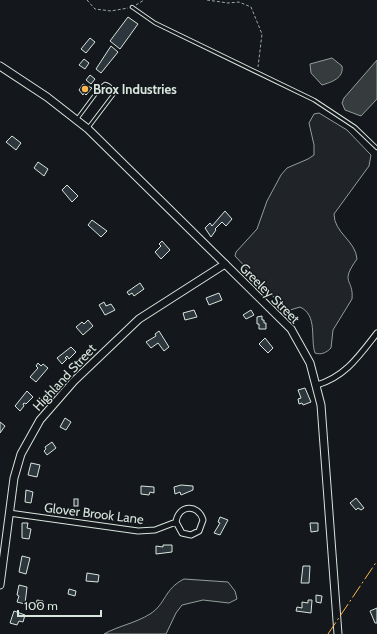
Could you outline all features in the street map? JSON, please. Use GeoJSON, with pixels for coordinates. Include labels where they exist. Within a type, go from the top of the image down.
{"type":"FeatureCollection","features":[{"type":"Feature","properties":{"kind":"street","name":"Greeley Street"},"geometry":{"type":"LineString","coordinates":[[0,66],[47,97],[88,129],[290,329],[305,351],[317,385],[323,431],[338,634]]}},
{"type":"Feature","properties":{"kind":"street","name":"Highland Street"},"geometry":{"type":"LineString","coordinates":[[0,585],[14,478],[21,454],[32,431],[47,410],[74,381],[139,319],[225,264]]}},
{"type":"Feature","properties":{"kind":"street"},"geometry":{"type":"LineString","coordinates":[[317,385],[337,377],[377,333]]}},
{"type":"Feature","properties":{"kind":"street","name":"Glover Brook Lane"},"geometry":{"type":"LineString","coordinates":[[190,508],[199,511],[203,520],[199,531],[191,535],[182,533],[176,522],[178,513],[182,510],[190,508]]}},
{"type":"Feature","properties":{"kind":"street","name":"Glover Brook Lane"},"geometry":{"type":"LineString","coordinates":[[9,513],[138,531],[155,530],[176,522]]}},
{"type":"Feature","properties":{"kind":"lane"},"geometry":{"type":"LineString","coordinates":[[132,8],[155,23],[257,72],[333,111],[355,127],[377,148]]}},
{"type":"Feature","properties":{"kind":"lane"},"geometry":{"type":"LineString","coordinates":[[77,119],[100,88],[105,84],[109,86],[112,89],[113,95],[88,129]]}},
{"type":"Feature","properties":{"kind":"path"},"geometry":{"type":"LineString","coordinates":[[87,0],[95,9],[111,11],[132,8],[144,0]]}},
{"type":"Feature","properties":{"kind":"path"},"geometry":{"type":"LineString","coordinates":[[207,0],[228,3],[239,2],[251,7],[262,34],[257,72]]}},
{"type":"Feature","properties":{"kind":"shaded area"},"geometry":{"type":"Polygon","coordinates":[[[332,58],[342,66],[341,74],[333,81],[322,85],[311,73],[310,64],[332,58]]]}},
{"type":"Feature","properties":{"kind":"shaded area"},"geometry":{"type":"Polygon","coordinates":[[[377,60],[377,99],[361,116],[345,110],[342,103],[344,98],[377,60]]]}},
{"type":"Feature","properties":{"kind":"shaded area"},"geometry":{"type":"Polygon","coordinates":[[[319,113],[347,130],[371,155],[369,166],[334,214],[337,227],[353,247],[357,259],[348,277],[352,292],[352,299],[333,330],[331,348],[321,354],[315,353],[311,321],[306,311],[300,307],[287,311],[235,256],[236,252],[257,229],[267,201],[281,175],[287,168],[314,155],[314,145],[309,123],[314,114],[319,113]]]}},
{"type":"Feature","properties":{"kind":"shaded area"},"geometry":{"type":"Polygon","coordinates":[[[184,579],[228,582],[235,591],[237,599],[229,603],[203,600],[182,605],[176,613],[166,634],[104,634],[150,614],[159,606],[172,587],[184,579]]]}},
{"type":"Feature","properties":{"kind":"building"},"geometry":{"type":"Polygon","coordinates":[[[128,17],[138,24],[120,49],[110,41],[128,17]]]}},
{"type":"Feature","properties":{"kind":"building"},"geometry":{"type":"Polygon","coordinates":[[[90,38],[95,42],[86,53],[81,49],[90,38]]]}},
{"type":"Feature","properties":{"kind":"building"},"geometry":{"type":"Polygon","coordinates":[[[111,46],[118,52],[101,73],[96,69],[111,46]]]}},
{"type":"Feature","properties":{"kind":"building"},"geometry":{"type":"Polygon","coordinates":[[[84,59],[89,63],[85,69],[79,65],[84,59]]]}},
{"type":"Feature","properties":{"kind":"building"},"geometry":{"type":"Polygon","coordinates":[[[90,75],[95,79],[91,84],[86,80],[90,75]]]}},
{"type":"Feature","properties":{"kind":"building","name":"Brox Industries"},"geometry":{"type":"Polygon","coordinates":[[[83,84],[92,88],[86,95],[84,93],[83,95],[79,90],[83,84]]]}},
{"type":"Feature","properties":{"kind":"building"},"geometry":{"type":"Polygon","coordinates":[[[12,136],[21,143],[16,150],[6,142],[12,136]]]}},
{"type":"Feature","properties":{"kind":"building"},"geometry":{"type":"Polygon","coordinates":[[[38,162],[48,169],[44,176],[34,168],[38,162]]]}},
{"type":"Feature","properties":{"kind":"building"},"geometry":{"type":"Polygon","coordinates":[[[67,185],[78,196],[72,202],[62,190],[67,185]]]}},
{"type":"Feature","properties":{"kind":"building"},"geometry":{"type":"Polygon","coordinates":[[[225,211],[232,219],[226,226],[222,222],[215,229],[216,230],[211,237],[205,228],[210,223],[212,226],[225,211]]]}},
{"type":"Feature","properties":{"kind":"building"},"geometry":{"type":"Polygon","coordinates":[[[92,220],[107,231],[101,237],[88,225],[92,220]]]}},
{"type":"Feature","properties":{"kind":"building"},"geometry":{"type":"Polygon","coordinates":[[[162,241],[170,250],[161,259],[155,252],[161,246],[159,244],[162,241]]]}},
{"type":"Feature","properties":{"kind":"building"},"geometry":{"type":"Polygon","coordinates":[[[140,283],[144,289],[134,296],[132,293],[129,295],[127,292],[140,283]]]}},
{"type":"Feature","properties":{"kind":"building"},"geometry":{"type":"Polygon","coordinates":[[[219,293],[222,300],[209,305],[206,298],[219,293]]]}},
{"type":"Feature","properties":{"kind":"building"},"geometry":{"type":"Polygon","coordinates":[[[104,302],[106,306],[111,304],[115,310],[105,315],[99,305],[104,302]]]}},
{"type":"Feature","properties":{"kind":"building"},"geometry":{"type":"Polygon","coordinates":[[[194,310],[197,317],[185,320],[183,313],[194,310]]]}},
{"type":"Feature","properties":{"kind":"building"},"geometry":{"type":"Polygon","coordinates":[[[251,310],[254,315],[246,319],[243,315],[251,310]]]}},
{"type":"Feature","properties":{"kind":"building"},"geometry":{"type":"Polygon","coordinates":[[[262,316],[262,320],[266,323],[266,329],[259,329],[259,324],[257,324],[257,317],[262,316]]]}},
{"type":"Feature","properties":{"kind":"building"},"geometry":{"type":"Polygon","coordinates":[[[88,320],[93,326],[83,335],[76,327],[82,322],[84,324],[88,320]]]}},
{"type":"Feature","properties":{"kind":"building"},"geometry":{"type":"Polygon","coordinates":[[[159,331],[169,347],[164,351],[158,343],[151,348],[146,342],[156,336],[155,334],[159,331]]]}},
{"type":"Feature","properties":{"kind":"building"},"geometry":{"type":"Polygon","coordinates":[[[265,338],[273,348],[268,353],[259,344],[265,338]]]}},
{"type":"Feature","properties":{"kind":"building"},"geometry":{"type":"Polygon","coordinates":[[[71,347],[76,352],[69,359],[67,356],[65,358],[67,359],[62,364],[57,358],[71,347]]]}},
{"type":"Feature","properties":{"kind":"building"},"geometry":{"type":"Polygon","coordinates":[[[38,363],[41,366],[43,364],[48,368],[36,382],[30,377],[38,368],[36,366],[38,363]]]}},
{"type":"Feature","properties":{"kind":"building"},"geometry":{"type":"Polygon","coordinates":[[[305,388],[311,402],[303,405],[302,403],[299,404],[298,399],[301,398],[298,390],[305,388]]]}},
{"type":"Feature","properties":{"kind":"building"},"geometry":{"type":"Polygon","coordinates":[[[27,391],[33,397],[26,404],[23,404],[24,406],[20,411],[15,406],[27,391]]]}},
{"type":"Feature","properties":{"kind":"building"},"geometry":{"type":"Polygon","coordinates":[[[65,418],[71,422],[66,430],[60,427],[65,418]]]}},
{"type":"Feature","properties":{"kind":"building"},"geometry":{"type":"Polygon","coordinates":[[[0,422],[5,426],[0,433],[0,422]]]}},
{"type":"Feature","properties":{"kind":"building"},"geometry":{"type":"Polygon","coordinates":[[[52,442],[56,448],[47,455],[44,451],[46,449],[45,447],[52,442]]]}},
{"type":"Feature","properties":{"kind":"building"},"geometry":{"type":"Polygon","coordinates":[[[31,463],[40,465],[37,477],[28,475],[31,463]]]}},
{"type":"Feature","properties":{"kind":"building"},"geometry":{"type":"Polygon","coordinates":[[[181,485],[193,486],[193,490],[181,495],[180,492],[175,494],[174,487],[181,485]]]}},
{"type":"Feature","properties":{"kind":"building"},"geometry":{"type":"Polygon","coordinates":[[[141,486],[154,487],[154,493],[150,492],[149,495],[141,494],[141,486]]]}},
{"type":"Feature","properties":{"kind":"building"},"geometry":{"type":"Polygon","coordinates":[[[26,490],[33,492],[31,503],[25,502],[26,490]]]}},
{"type":"Feature","properties":{"kind":"building"},"geometry":{"type":"Polygon","coordinates":[[[356,498],[364,508],[361,510],[358,508],[356,510],[350,503],[356,498]]]}},
{"type":"Feature","properties":{"kind":"building"},"geometry":{"type":"Polygon","coordinates":[[[74,499],[78,499],[78,506],[74,506],[74,499]]]}},
{"type":"Feature","properties":{"kind":"building"},"geometry":{"type":"Polygon","coordinates":[[[220,517],[228,520],[220,535],[214,533],[220,523],[218,522],[220,517]]]}},
{"type":"Feature","properties":{"kind":"building"},"geometry":{"type":"Polygon","coordinates":[[[22,523],[28,523],[27,528],[31,529],[29,539],[22,538],[22,523]]]}},
{"type":"Feature","properties":{"kind":"building"},"geometry":{"type":"Polygon","coordinates":[[[310,523],[318,523],[318,531],[311,532],[310,523]]]}},
{"type":"Feature","properties":{"kind":"building"},"geometry":{"type":"Polygon","coordinates":[[[163,545],[172,545],[172,552],[156,554],[156,546],[163,547],[163,545]]]}},
{"type":"Feature","properties":{"kind":"building"},"geometry":{"type":"Polygon","coordinates":[[[22,556],[30,558],[26,574],[19,572],[22,556]]]}},
{"type":"Feature","properties":{"kind":"building"},"geometry":{"type":"Polygon","coordinates":[[[303,566],[310,566],[309,583],[301,583],[303,566]]]}},
{"type":"Feature","properties":{"kind":"building"},"geometry":{"type":"Polygon","coordinates":[[[87,573],[99,575],[98,582],[86,581],[87,573]]]}},
{"type":"Feature","properties":{"kind":"building"},"geometry":{"type":"Polygon","coordinates":[[[19,585],[27,587],[25,604],[17,602],[19,596],[17,595],[19,585]]]}},
{"type":"Feature","properties":{"kind":"building"},"geometry":{"type":"Polygon","coordinates":[[[69,589],[76,591],[75,596],[68,594],[69,589]]]}},
{"type":"Feature","properties":{"kind":"building"},"geometry":{"type":"Polygon","coordinates":[[[316,595],[322,596],[321,603],[316,602],[316,595]]]}},
{"type":"Feature","properties":{"kind":"building"},"geometry":{"type":"Polygon","coordinates":[[[37,600],[43,601],[43,606],[36,605],[37,600]]]}},
{"type":"Feature","properties":{"kind":"building"},"geometry":{"type":"Polygon","coordinates":[[[308,600],[312,600],[311,613],[296,611],[297,607],[302,608],[302,602],[308,603],[308,600]]]}},
{"type":"Feature","properties":{"kind":"building"},"geometry":{"type":"Polygon","coordinates":[[[377,608],[377,623],[375,623],[370,611],[377,608]]]}},
{"type":"Feature","properties":{"kind":"building"},"geometry":{"type":"Polygon","coordinates":[[[14,611],[25,615],[23,622],[19,621],[17,625],[10,623],[14,611]]]}},
{"type":"Feature","properties":{"kind":"power"},"geometry":{"type":"LineString","coordinates":[[328,634],[377,561]]}},
{"type":"Feature","properties":{"kind":"place","name":"Brox Industries"},"geometry":{"type":"Point","coordinates":[85,89]}}]}
